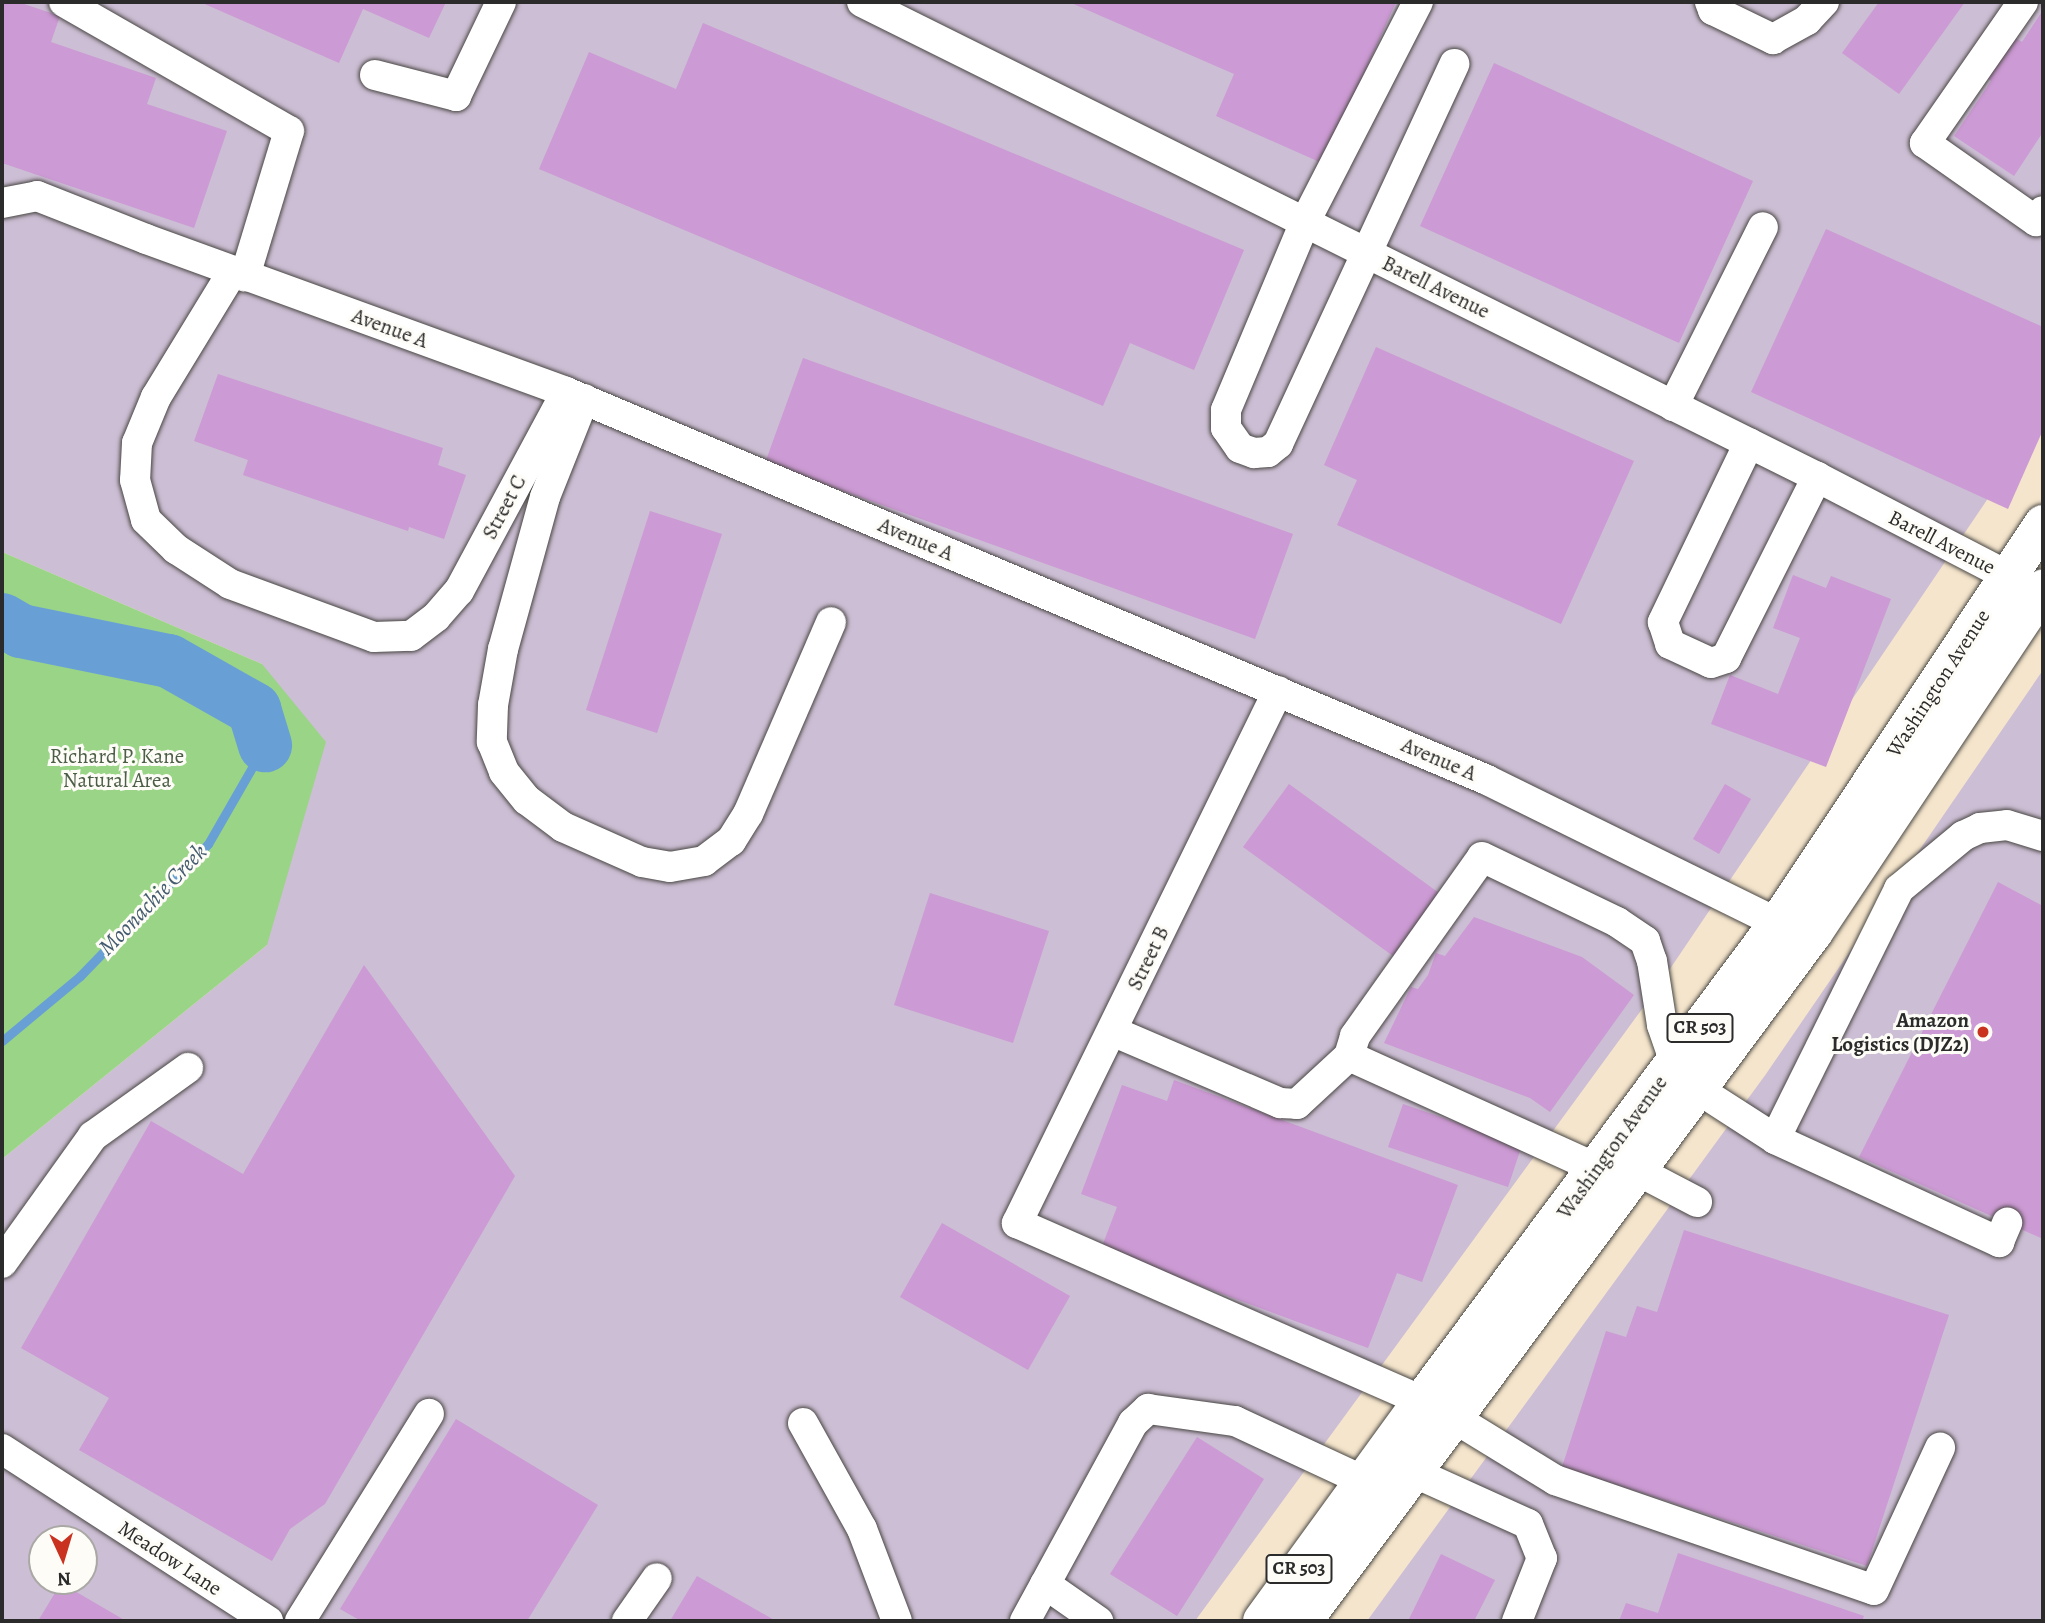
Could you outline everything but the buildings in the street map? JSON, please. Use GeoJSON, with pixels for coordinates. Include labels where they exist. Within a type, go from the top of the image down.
{"type":"FeatureCollection","features":[{"type":"Feature","properties":{"kind":"main road","name":"Washington Avenue"},"geometry":{"type":"LineString","coordinates":[[1303,1621],[1413,1472],[1438,1409],[1596,1168],[1686,1075],[1814,932],[2033,589],[2043,524]]}},
{"type":"Feature","properties":{"kind":"main road","name":"Washington Avenue"},"geometry":{"type":"LineString","coordinates":[[1262,1621],[1364,1481],[1438,1409],[1636,1170],[1686,1075],[1778,923],[2033,589]]}},
{"type":"Feature","properties":{"kind":"street","name":"Street C"},"geometry":{"type":"LineString","coordinates":[[64,2],[289,131],[239,273],[156,397],[137,443],[135,480],[146,520],[176,549],[230,584],[374,637],[411,636],[436,617],[459,591],[575,395]]}},
{"type":"Feature","properties":{"kind":"street"},"geometry":{"type":"LineString","coordinates":[[376,75],[456,96],[501,2]]}},
{"type":"Feature","properties":{"kind":"street","name":"Barell Avenue"},"geometry":{"type":"LineString","coordinates":[[862,2],[1817,477],[2033,589]]}},
{"type":"Feature","properties":{"kind":"street"},"geometry":{"type":"LineString","coordinates":[[1418,2],[1305,222],[1226,410],[1226,428],[1240,447],[1254,453],[1268,452],[1278,444],[1454,64]]}},
{"type":"Feature","properties":{"kind":"street"},"geometry":{"type":"LineString","coordinates":[[1710,2],[1713,10],[1773,39],[1807,20],[1824,2]]}},
{"type":"Feature","properties":{"kind":"street"},"geometry":{"type":"LineString","coordinates":[[2022,2],[1925,143],[2036,221],[2043,212]]}},
{"type":"Feature","properties":{"kind":"street","name":"Avenue A"},"geometry":{"type":"LineString","coordinates":[[2,203],[37,196],[239,273],[575,395],[1487,780],[1778,923]]}},
{"type":"Feature","properties":{"kind":"street"},"geometry":{"type":"LineString","coordinates":[[1673,405],[1763,227]]}},
{"type":"Feature","properties":{"kind":"street"},"geometry":{"type":"LineString","coordinates":[[575,395],[506,636],[493,705],[492,742],[504,772],[527,800],[563,827],[642,862],[670,867],[704,860],[731,841],[747,814],[831,622]]}},
{"type":"Feature","properties":{"kind":"street"},"geometry":{"type":"LineString","coordinates":[[1749,443],[1663,622],[1670,644],[1712,663],[1727,658],[1817,477]]}},
{"type":"Feature","properties":{"kind":"street","name":"Street B"},"geometry":{"type":"LineString","coordinates":[[1278,691],[1017,1223],[1438,1409]]}},
{"type":"Feature","properties":{"kind":"street"},"geometry":{"type":"LineString","coordinates":[[1780,1129],[1899,889],[1963,836],[1980,828],[2007,825],[2043,835]]}},
{"type":"Feature","properties":{"kind":"street"},"geometry":{"type":"LineString","coordinates":[[1112,1031],[1280,1103],[1297,1104],[1349,1056],[1355,1036],[1482,857],[1617,922],[1644,941],[1652,961],[1662,1025],[1686,1075],[1780,1129],[1999,1242],[2007,1223]]}},
{"type":"Feature","properties":{"kind":"street"},"geometry":{"type":"LineString","coordinates":[[1349,1056],[1596,1168]]}},
{"type":"Feature","properties":{"kind":"street"},"geometry":{"type":"LineString","coordinates":[[2,1263],[93,1136],[188,1068]]}},
{"type":"Feature","properties":{"kind":"street"},"geometry":{"type":"LineString","coordinates":[[1636,1170],[1697,1202]]}},
{"type":"Feature","properties":{"kind":"street"},"geometry":{"type":"LineString","coordinates":[[1025,1621],[1133,1423],[1148,1409],[1235,1421],[1364,1481]]}},
{"type":"Feature","properties":{"kind":"street"},"geometry":{"type":"LineString","coordinates":[[1438,1409],[1555,1480],[1874,1590],[1940,1447]]}},
{"type":"Feature","properties":{"kind":"street"},"geometry":{"type":"LineString","coordinates":[[300,1621],[429,1414]]}},
{"type":"Feature","properties":{"kind":"street"},"geometry":{"type":"LineString","coordinates":[[803,1423],[862,1529],[897,1621]]}},
{"type":"Feature","properties":{"kind":"street","name":"Meadow Lane"},"geometry":{"type":"LineString","coordinates":[[2,1449],[268,1621]]}},
{"type":"Feature","properties":{"kind":"street"},"geometry":{"type":"LineString","coordinates":[[1413,1472],[1528,1524],[1542,1558],[1517,1621]]}},
{"type":"Feature","properties":{"kind":"street"},"geometry":{"type":"LineString","coordinates":[[627,1621],[657,1578]]}},
{"type":"Feature","properties":{"kind":"street"},"geometry":{"type":"LineString","coordinates":[[1045,1584],[1098,1621]]}},
{"type":"Feature","properties":{"kind":"shaded area"},"geometry":{"type":"Polygon","coordinates":[[[2,2],[2043,2],[2043,417],[1653,994],[1195,1621],[2,1621],[2,1159],[267,945],[262,664],[2,552],[2,2]]]}},
{"type":"Feature","properties":{"kind":"shaded area"},"geometry":{"type":"Polygon","coordinates":[[[2043,670],[2043,1621],[1367,1621],[1766,1074],[2043,670]]]}},
{"type":"Feature","properties":{"kind":"green space","name":"Richard P. Kane Natural Area"},"geometry":{"type":"Polygon","coordinates":[[[2,552],[262,664],[326,742],[267,945],[2,1159],[2,552]]]}},
{"type":"Feature","properties":{"kind":"waterway","name":"Moonachie Creek"},"geometry":{"type":"LineString","coordinates":[[2,620],[21,631],[169,661],[254,709],[265,745]]}},
{"type":"Feature","properties":{"kind":"waterway","name":"Moonachie Creek"},"geometry":{"type":"LineString","coordinates":[[2,1041],[80,976],[208,844],[265,745]]}},
{"type":"Feature","properties":{"kind":"place","name":"Amazon Logistics (DJZ2)"},"geometry":{"type":"Point","coordinates":[1983,1032]}}]}
